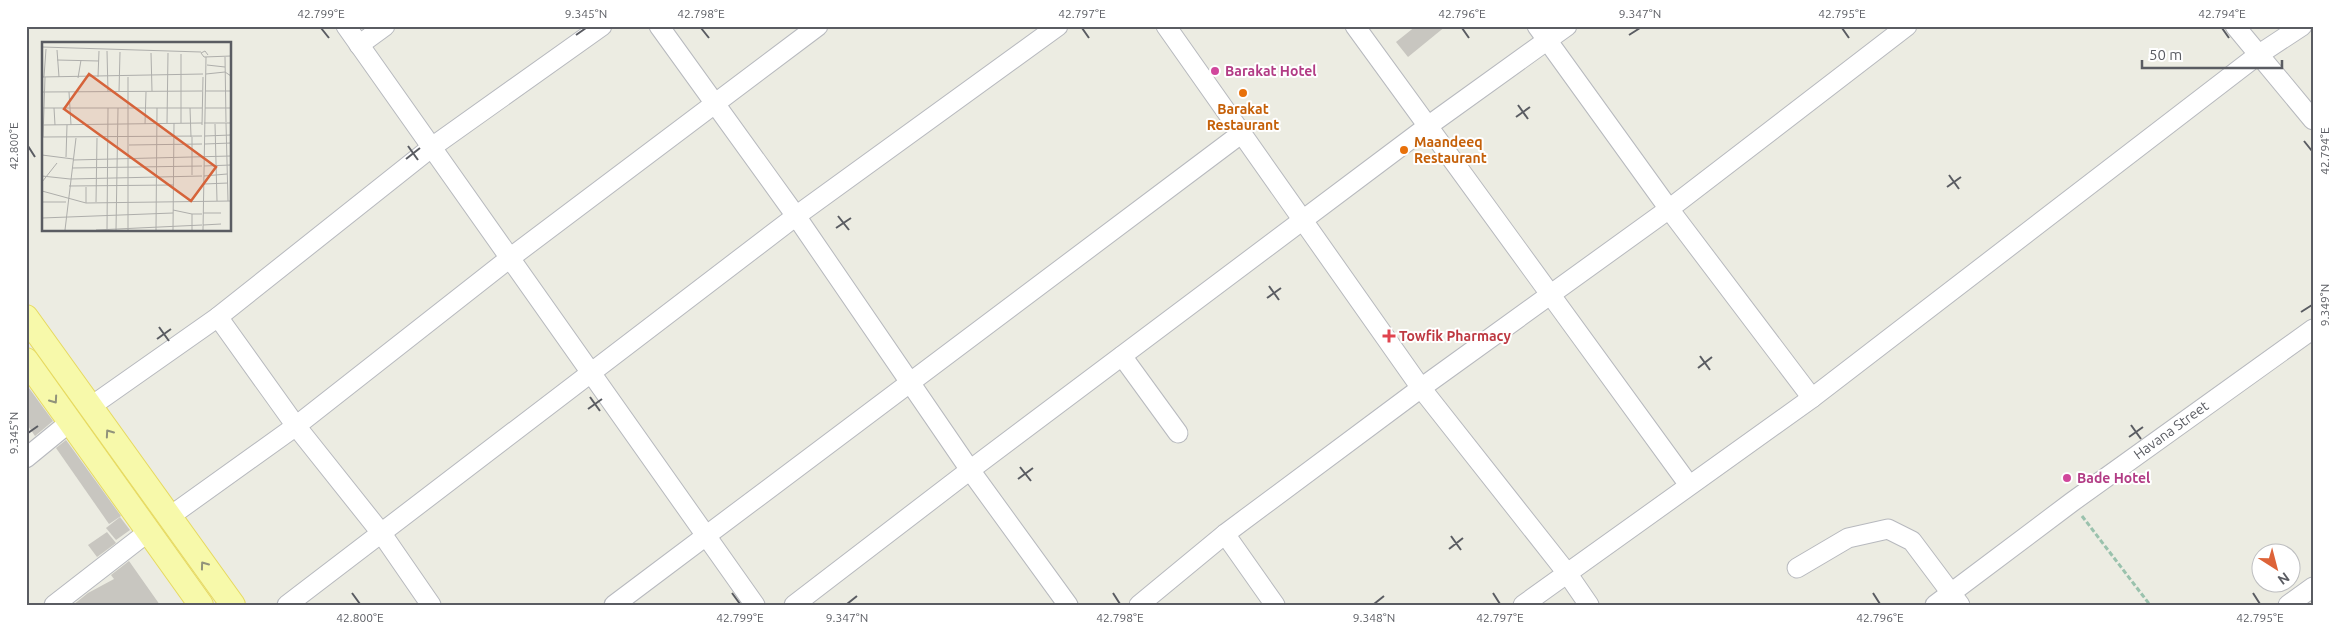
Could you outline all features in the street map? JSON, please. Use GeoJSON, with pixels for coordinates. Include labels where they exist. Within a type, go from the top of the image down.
{"type":"FeatureCollection","features":[{"type":"Feature","properties":{"kind":"main road"},"geometry":{"type":"LineString","coordinates":[[26,317],[233,605]]}},
{"type":"Feature","properties":{"kind":"main road"},"geometry":{"type":"LineString","coordinates":[[26,360],[201,605]]}},
{"type":"Feature","properties":{"kind":"street"},"geometry":{"type":"LineString","coordinates":[[346,26],[755,605]]}},
{"type":"Feature","properties":{"kind":"street"},"geometry":{"type":"LineString","coordinates":[[359,45],[385,26]]}},
{"type":"Feature","properties":{"kind":"street"},"geometry":{"type":"LineString","coordinates":[[90,407],[218,317],[432,147],[602,26]]}},
{"type":"Feature","properties":{"kind":"street"},"geometry":{"type":"LineString","coordinates":[[659,26],[796,216],[970,470],[1068,605]]}},
{"type":"Feature","properties":{"kind":"street"},"geometry":{"type":"LineString","coordinates":[[169,517],[296,426],[510,258],[716,105],[818,26]]}},
{"type":"Feature","properties":{"kind":"street"},"geometry":{"type":"LineString","coordinates":[[287,605],[796,216],[1058,26]]}},
{"type":"Feature","properties":{"kind":"street"},"geometry":{"type":"LineString","coordinates":[[1166,26],[1421,388],[1567,573],[1589,605]]}},
{"type":"Feature","properties":{"kind":"street"},"geometry":{"type":"LineString","coordinates":[[1355,26],[1689,485]]}},
{"type":"Feature","properties":{"kind":"street"},"geometry":{"type":"LineString","coordinates":[[794,605],[970,470],[1428,126],[1542,34],[1567,26]]}},
{"type":"Feature","properties":{"kind":"street"},"geometry":{"type":"LineString","coordinates":[[1139,605],[1226,534],[1421,388],[1670,209],[1907,26]]}},
{"type":"Feature","properties":{"kind":"street"},"geometry":{"type":"LineString","coordinates":[[2235,26],[2313,120]]}},
{"type":"Feature","properties":{"kind":"street"},"geometry":{"type":"LineString","coordinates":[[1523,605],[1812,398],[2258,55],[2302,26]]}},
{"type":"Feature","properties":{"kind":"street"},"geometry":{"type":"LineString","coordinates":[[1542,34],[1812,398]]}},
{"type":"Feature","properties":{"kind":"street"},"geometry":{"type":"LineString","coordinates":[[614,605],[1242,133]]}},
{"type":"Feature","properties":{"kind":"street"},"geometry":{"type":"LineString","coordinates":[[218,317],[296,426],[382,534],[431,605]]}},
{"type":"Feature","properties":{"kind":"street","name":"Havana Street"},"geometry":{"type":"LineString","coordinates":[[1935,605],[1955,599],[2072,502],[2313,329]]}},
{"type":"Feature","properties":{"kind":"street"},"geometry":{"type":"LineString","coordinates":[[1122,356],[1178,432]]}},
{"type":"Feature","properties":{"kind":"street"},"geometry":{"type":"LineString","coordinates":[[26,458],[70,422]]}},
{"type":"Feature","properties":{"kind":"street"},"geometry":{"type":"LineString","coordinates":[[1796,568],[1848,538],[1888,529],[1912,541],[1955,599]]}},
{"type":"Feature","properties":{"kind":"street"},"geometry":{"type":"LineString","coordinates":[[54,605],[148,532]]}},
{"type":"Feature","properties":{"kind":"street"},"geometry":{"type":"LineString","coordinates":[[1226,534],[1275,605]]}},
{"type":"Feature","properties":{"kind":"street"},"geometry":{"type":"LineString","coordinates":[[2288,605],[2313,587]]}},
{"type":"Feature","properties":{"kind":"path"},"geometry":{"type":"LineString","coordinates":[[2072,502],[2150,605]]}},
{"type":"Feature","properties":{"kind":"building"},"geometry":{"type":"Polygon","coordinates":[[[1416,26],[1446,26],[1408,57],[1396,42],[1416,26]]]}},
{"type":"Feature","properties":{"kind":"building"},"geometry":{"type":"Polygon","coordinates":[[[26,384],[53,421],[35,436],[26,423],[26,384]]]}},
{"type":"Feature","properties":{"kind":"building"},"geometry":{"type":"Polygon","coordinates":[[[66,440],[121,516],[109,524],[56,448],[66,440]]]}},
{"type":"Feature","properties":{"kind":"building"},"geometry":{"type":"Polygon","coordinates":[[[120,517],[130,530],[116,540],[106,528],[120,517]]]}},
{"type":"Feature","properties":{"kind":"building"},"geometry":{"type":"Polygon","coordinates":[[[107,532],[116,543],[97,557],[88,545],[107,532]]]}},
{"type":"Feature","properties":{"kind":"building"},"geometry":{"type":"Polygon","coordinates":[[[129,561],[160,605],[73,605],[88,593],[114,579],[111,575],[129,561]]]}},
{"type":"Feature","properties":{"kind":"place","name":"Barakat Hotel"},"geometry":{"type":"Point","coordinates":[1215,71]}},
{"type":"Feature","properties":{"kind":"place","name":"Barakat Restaurant"},"geometry":{"type":"Point","coordinates":[1243,93]}},
{"type":"Feature","properties":{"kind":"place","name":"Maandeeq Restaurant"},"geometry":{"type":"Point","coordinates":[1404,150]}},
{"type":"Feature","properties":{"kind":"place","name":"Towfik Pharmacy"},"geometry":{"type":"Point","coordinates":[1389,336]}},
{"type":"Feature","properties":{"kind":"place","name":"Bade Hotel"},"geometry":{"type":"Point","coordinates":[2067,478]}}]}
